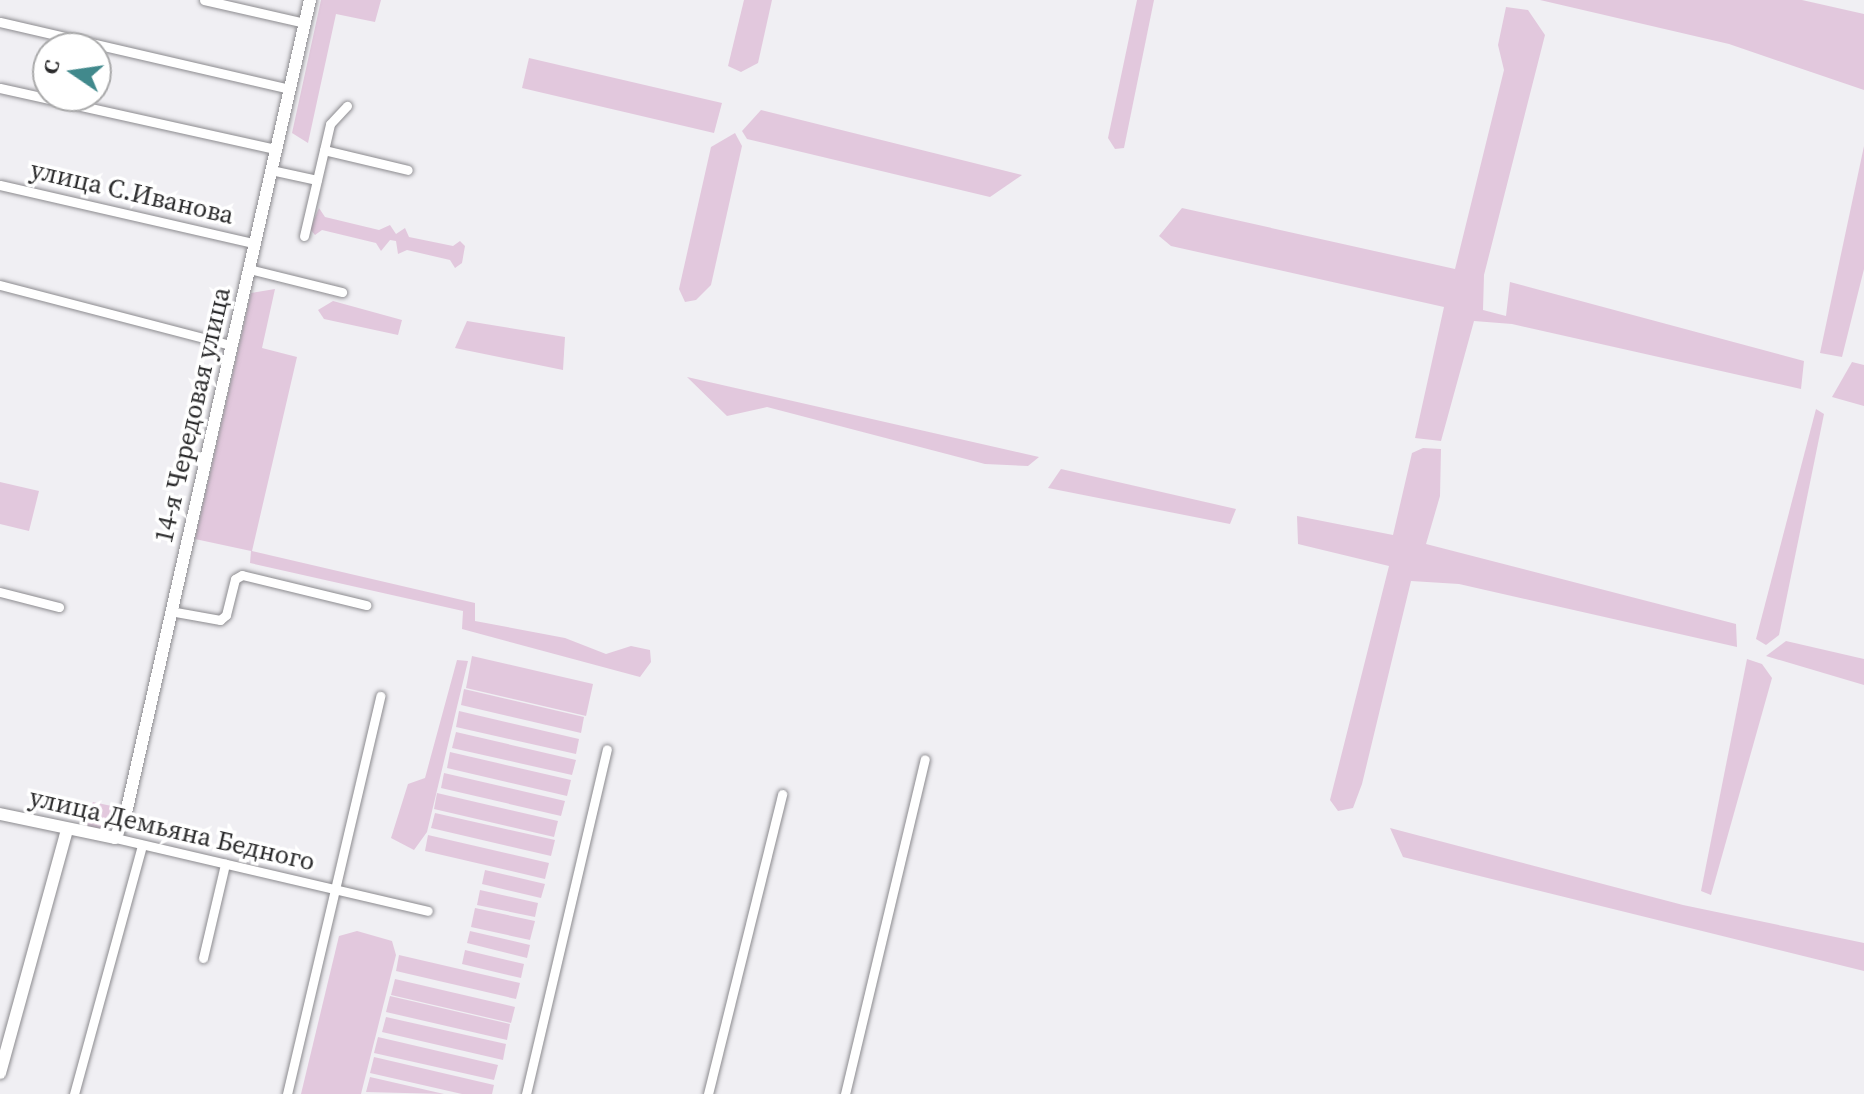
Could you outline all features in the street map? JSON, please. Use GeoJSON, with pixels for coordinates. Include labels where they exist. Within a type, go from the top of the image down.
{"type":"FeatureCollection","features":[{"type":"Feature","properties":{"kind":"main road","name":"14-я Чередовая улица"},"geometry":{"type":"LineString","coordinates":[[115,838],[130,802],[170,611],[310,0]]}},
{"type":"Feature","properties":{"kind":"main road","name":"улица Демьяна Бедного"},"geometry":{"type":"LineString","coordinates":[[0,814],[115,838]]}},
{"type":"Feature","properties":{"kind":"main road"},"geometry":{"type":"LineString","coordinates":[[0,1073],[67,829]]}},
{"type":"Feature","properties":{"kind":"street"},"geometry":{"type":"LineString","coordinates":[[204,0],[305,23]]}},
{"type":"Feature","properties":{"kind":"street"},"geometry":{"type":"LineString","coordinates":[[0,22],[290,89]]}},
{"type":"Feature","properties":{"kind":"street"},"geometry":{"type":"LineString","coordinates":[[0,88],[276,149]]}},
{"type":"Feature","properties":{"kind":"street"},"geometry":{"type":"LineString","coordinates":[[304,236],[330,124],[347,106]]}},
{"type":"Feature","properties":{"kind":"street"},"geometry":{"type":"LineString","coordinates":[[324,150],[408,170]]}},
{"type":"Feature","properties":{"kind":"street"},"geometry":{"type":"LineString","coordinates":[[271,170],[317,180]]}},
{"type":"Feature","properties":{"kind":"street","name":"улица С.Иванова"},"geometry":{"type":"LineString","coordinates":[[0,185],[254,243]]}},
{"type":"Feature","properties":{"kind":"street"},"geometry":{"type":"LineString","coordinates":[[249,269],[342,292]]}},
{"type":"Feature","properties":{"kind":"street"},"geometry":{"type":"LineString","coordinates":[[0,285],[231,345]]}},
{"type":"Feature","properties":{"kind":"street"},"geometry":{"type":"LineString","coordinates":[[170,611],[220,620],[226,615],[235,579],[242,575],[366,605]]}},
{"type":"Feature","properties":{"kind":"street"},"geometry":{"type":"LineString","coordinates":[[0,592],[59,607]]}},
{"type":"Feature","properties":{"kind":"street"},"geometry":{"type":"LineString","coordinates":[[287,1094],[380,696]]}},
{"type":"Feature","properties":{"kind":"street"},"geometry":{"type":"LineString","coordinates":[[526,1094],[607,749]]}},
{"type":"Feature","properties":{"kind":"street"},"geometry":{"type":"LineString","coordinates":[[845,1094],[925,759]]}},
{"type":"Feature","properties":{"kind":"street"},"geometry":{"type":"LineString","coordinates":[[708,1094],[782,794]]}},
{"type":"Feature","properties":{"kind":"street","name":"улица Демьяна Бедного"},"geometry":{"type":"LineString","coordinates":[[115,838],[428,911]]}},
{"type":"Feature","properties":{"kind":"street"},"geometry":{"type":"LineString","coordinates":[[74,1094],[142,845]]}},
{"type":"Feature","properties":{"kind":"street"},"geometry":{"type":"LineString","coordinates":[[203,958],[225,864]]}},
{"type":"Feature","properties":{"kind":"shaded area"},"geometry":{"type":"Polygon","coordinates":[[[321,0],[381,0],[375,22],[336,14],[308,143],[292,133],[321,0]]]}},
{"type":"Feature","properties":{"kind":"shaded area"},"geometry":{"type":"Polygon","coordinates":[[[744,0],[772,0],[758,63],[741,72],[728,66],[744,0]]]}},
{"type":"Feature","properties":{"kind":"shaded area"},"geometry":{"type":"Polygon","coordinates":[[[1137,0],[1154,0],[1124,148],[1115,149],[1108,138],[1137,0]]]}},
{"type":"Feature","properties":{"kind":"shaded area"},"geometry":{"type":"Polygon","coordinates":[[[1540,0],[1802,0],[1864,14],[1864,90],[1729,44],[1540,0]]]}},
{"type":"Feature","properties":{"kind":"shaded area"},"geometry":{"type":"Polygon","coordinates":[[[1506,7],[1528,10],[1545,35],[1484,275],[1483,310],[1506,316],[1510,282],[1804,361],[1801,389],[1512,324],[1474,321],[1441,441],[1415,438],[1444,307],[1171,246],[1159,236],[1182,208],[1455,269],[1504,70],[1498,45],[1506,7]]]}},
{"type":"Feature","properties":{"kind":"shaded area"},"geometry":{"type":"Polygon","coordinates":[[[529,58],[722,103],[714,133],[522,88],[529,58]]]}},
{"type":"Feature","properties":{"kind":"shaded area"},"geometry":{"type":"Polygon","coordinates":[[[761,110],[1022,175],[990,197],[747,139],[742,131],[761,110]]]}},
{"type":"Feature","properties":{"kind":"shaded area"},"geometry":{"type":"Polygon","coordinates":[[[735,133],[742,146],[711,285],[696,300],[685,302],[679,289],[711,147],[735,133]]]}},
{"type":"Feature","properties":{"kind":"shaded area"},"geometry":{"type":"Polygon","coordinates":[[[1864,146],[1864,269],[1842,357],[1820,353],[1864,146]]]}},
{"type":"Feature","properties":{"kind":"shaded area"},"geometry":{"type":"Polygon","coordinates":[[[319,208],[325,217],[379,230],[390,225],[396,234],[405,228],[409,237],[453,246],[460,241],[465,246],[462,263],[455,268],[450,260],[407,250],[398,254],[396,241],[390,240],[381,251],[376,243],[322,230],[315,235],[310,229],[319,208]]]}},
{"type":"Feature","properties":{"kind":"shaded area"},"geometry":{"type":"Polygon","coordinates":[[[275,289],[262,348],[297,357],[252,551],[475,603],[475,621],[565,638],[606,654],[631,646],[650,650],[651,662],[640,677],[462,629],[463,611],[250,563],[251,551],[195,539],[251,293],[275,289]]]}},
{"type":"Feature","properties":{"kind":"shaded area"},"geometry":{"type":"Polygon","coordinates":[[[333,301],[402,320],[398,335],[324,319],[318,310],[333,301]]]}},
{"type":"Feature","properties":{"kind":"shaded area"},"geometry":{"type":"Polygon","coordinates":[[[467,321],[565,337],[563,370],[455,348],[467,321]]]}},
{"type":"Feature","properties":{"kind":"shaded area"},"geometry":{"type":"Polygon","coordinates":[[[1852,362],[1864,365],[1864,406],[1832,397],[1852,362]]]}},
{"type":"Feature","properties":{"kind":"shaded area"},"geometry":{"type":"Polygon","coordinates":[[[687,377],[1039,457],[1028,466],[985,464],[767,407],[727,416],[687,377]]]}},
{"type":"Feature","properties":{"kind":"shaded area"},"geometry":{"type":"Polygon","coordinates":[[[1816,409],[1824,414],[1779,635],[1766,645],[1756,639],[1816,409]]]}},
{"type":"Feature","properties":{"kind":"shaded area"},"geometry":{"type":"Polygon","coordinates":[[[1423,448],[1441,449],[1440,496],[1426,544],[1736,624],[1737,647],[1459,584],[1411,581],[1362,784],[1353,808],[1338,811],[1330,800],[1389,566],[1298,544],[1297,516],[1393,535],[1412,453],[1423,448]]]}},
{"type":"Feature","properties":{"kind":"shaded area"},"geometry":{"type":"Polygon","coordinates":[[[1061,469],[1236,509],[1230,524],[1048,488],[1061,469]]]}},
{"type":"Feature","properties":{"kind":"shaded area"},"geometry":{"type":"Polygon","coordinates":[[[0,482],[39,491],[29,531],[0,524],[0,482]]]}},
{"type":"Feature","properties":{"kind":"shaded area"},"geometry":{"type":"Polygon","coordinates":[[[1786,641],[1864,659],[1864,685],[1766,656],[1786,641]]]}},
{"type":"Feature","properties":{"kind":"shaded area"},"geometry":{"type":"Polygon","coordinates":[[[472,656],[593,684],[586,716],[466,688],[472,656]]]}},
{"type":"Feature","properties":{"kind":"shaded area"},"geometry":{"type":"Polygon","coordinates":[[[1747,659],[1762,664],[1772,678],[1711,895],[1701,891],[1747,659]]]}},
{"type":"Feature","properties":{"kind":"shaded area"},"geometry":{"type":"Polygon","coordinates":[[[457,660],[468,661],[427,832],[414,850],[391,838],[408,784],[425,778],[457,660]]]}},
{"type":"Feature","properties":{"kind":"shaded area"},"geometry":{"type":"Polygon","coordinates":[[[464,689],[584,717],[581,733],[461,705],[464,689]]]}},
{"type":"Feature","properties":{"kind":"shaded area"},"geometry":{"type":"Polygon","coordinates":[[[459,711],[579,739],[576,754],[456,727],[459,711]]]}},
{"type":"Feature","properties":{"kind":"shaded area"},"geometry":{"type":"Polygon","coordinates":[[[456,732],[576,760],[572,775],[452,748],[456,732]]]}},
{"type":"Feature","properties":{"kind":"shaded area"},"geometry":{"type":"Polygon","coordinates":[[[450,752],[571,780],[567,796],[447,768],[450,752]]]}},
{"type":"Feature","properties":{"kind":"shaded area"},"geometry":{"type":"Polygon","coordinates":[[[444,773],[565,801],[561,816],[441,788],[444,773]]]}},
{"type":"Feature","properties":{"kind":"shaded area"},"geometry":{"type":"Polygon","coordinates":[[[437,793],[558,821],[554,837],[434,809],[437,793]]]}},
{"type":"Feature","properties":{"kind":"shaded area"},"geometry":{"type":"Polygon","coordinates":[[[93,802],[121,808],[100,829],[82,827],[93,802]]]}},
{"type":"Feature","properties":{"kind":"shaded area"},"geometry":{"type":"Polygon","coordinates":[[[435,813],[555,840],[551,856],[431,828],[435,813]]]}},
{"type":"Feature","properties":{"kind":"shaded area"},"geometry":{"type":"Polygon","coordinates":[[[1390,828],[1683,905],[1864,943],[1864,971],[1403,857],[1390,828]]]}},
{"type":"Feature","properties":{"kind":"shaded area"},"geometry":{"type":"Polygon","coordinates":[[[428,835],[549,863],[545,879],[425,851],[428,835]]]}},
{"type":"Feature","properties":{"kind":"shaded area"},"geometry":{"type":"Polygon","coordinates":[[[485,870],[545,884],[541,898],[482,884],[485,870]]]}},
{"type":"Feature","properties":{"kind":"shaded area"},"geometry":{"type":"Polygon","coordinates":[[[480,890],[538,903],[535,917],[477,905],[480,890]]]}},
{"type":"Feature","properties":{"kind":"shaded area"},"geometry":{"type":"Polygon","coordinates":[[[475,908],[535,921],[530,940],[471,927],[475,908]]]}},
{"type":"Feature","properties":{"kind":"shaded area"},"geometry":{"type":"Polygon","coordinates":[[[357,931],[392,941],[396,955],[361,1094],[301,1094],[339,936],[357,931]]]}},
{"type":"Feature","properties":{"kind":"shaded area"},"geometry":{"type":"Polygon","coordinates":[[[470,931],[530,945],[527,958],[467,943],[470,931]]]}},
{"type":"Feature","properties":{"kind":"shaded area"},"geometry":{"type":"Polygon","coordinates":[[[465,950],[524,964],[521,978],[462,964],[465,950]]]}},
{"type":"Feature","properties":{"kind":"shaded area"},"geometry":{"type":"Polygon","coordinates":[[[399,955],[520,983],[516,999],[396,971],[399,955]]]}},
{"type":"Feature","properties":{"kind":"shaded area"},"geometry":{"type":"Polygon","coordinates":[[[395,979],[515,1007],[511,1023],[391,995],[395,979]]]}},
{"type":"Feature","properties":{"kind":"shaded area"},"geometry":{"type":"Polygon","coordinates":[[[390,996],[510,1024],[507,1040],[386,1012],[390,996]]]}},
{"type":"Feature","properties":{"kind":"shaded area"},"geometry":{"type":"Polygon","coordinates":[[[386,1017],[506,1044],[503,1060],[382,1032],[386,1017]]]}},
{"type":"Feature","properties":{"kind":"shaded area"},"geometry":{"type":"Polygon","coordinates":[[[378,1037],[498,1065],[494,1080],[374,1053],[378,1037]]]}},
{"type":"Feature","properties":{"kind":"shaded area"},"geometry":{"type":"Polygon","coordinates":[[[374,1057],[494,1085],[492,1094],[462,1094],[370,1073],[374,1057]]]}},
{"type":"Feature","properties":{"kind":"shaded area"},"geometry":{"type":"Polygon","coordinates":[[[370,1077],[444,1094],[366,1092],[370,1077]]]}}]}
